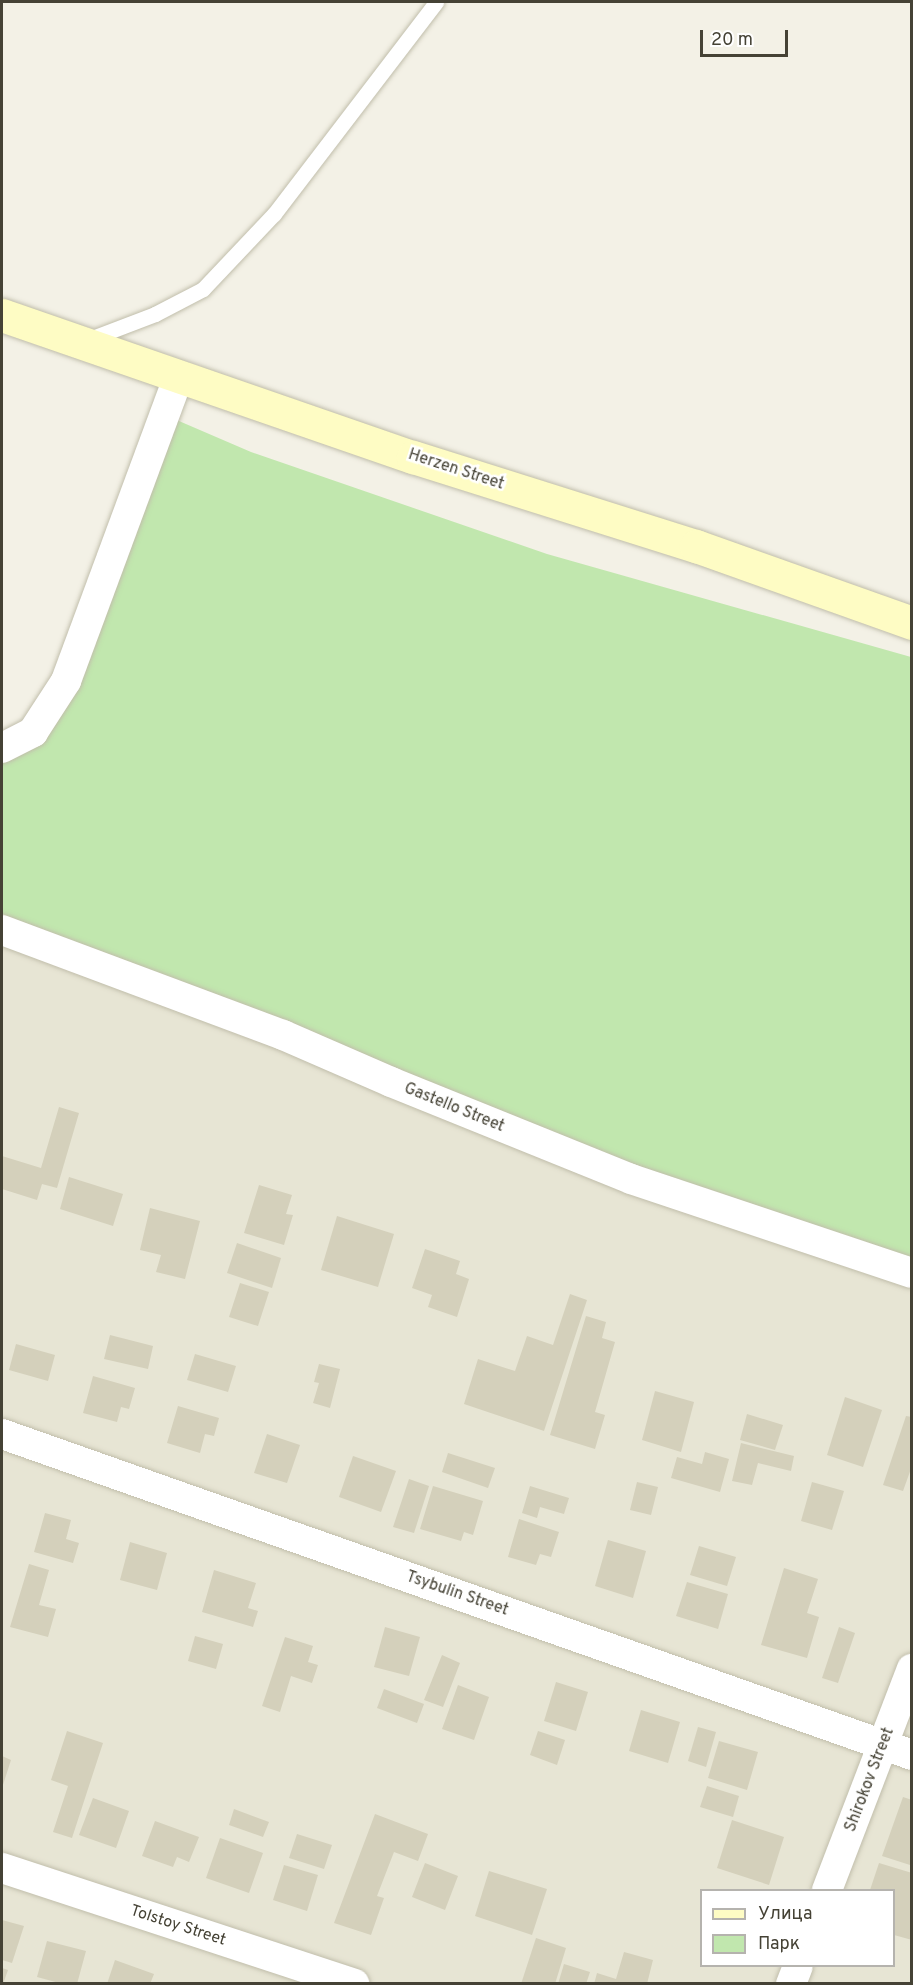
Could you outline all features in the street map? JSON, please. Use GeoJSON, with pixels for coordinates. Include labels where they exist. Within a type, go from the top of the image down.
{"type":"FeatureCollection","features":[{"type":"Feature","properties":{"kind":"main road","name":"Herzen Street"},"geometry":{"type":"LineString","coordinates":[[2,315],[413,457],[696,546],[912,622]]}},
{"type":"Feature","properties":{"kind":"street"},"geometry":{"type":"LineString","coordinates":[[2,748],[33,732],[66,681],[179,376]]}},
{"type":"Feature","properties":{"kind":"street","name":"Gastello Street"},"geometry":{"type":"LineString","coordinates":[[2,930],[284,1035],[391,1082],[631,1179],[912,1273]]}},
{"type":"Feature","properties":{"kind":"street","name":"Tsybulin Street"},"geometry":{"type":"LineString","coordinates":[[2,1434],[898,1751]]}},
{"type":"Feature","properties":{"kind":"street","name":"Shirokov Street"},"geometry":{"type":"LineString","coordinates":[[828,1889],[898,1751],[912,1670]]}},
{"type":"Feature","properties":{"kind":"street","name":"Tolstoy Street"},"geometry":{"type":"LineString","coordinates":[[2,1869],[354,1983]]}},
{"type":"Feature","properties":{"kind":"street"},"geometry":{"type":"LineString","coordinates":[[791,1983],[797,1967]]}},
{"type":"Feature","properties":{"kind":"lane"},"geometry":{"type":"LineString","coordinates":[[81,343],[155,314],[202,290],[274,214],[436,2]]}},
{"type":"Feature","properties":{"kind":"shaded area"},"geometry":{"type":"Polygon","coordinates":[[[2,930],[911,1273],[911,1983],[2,1984],[2,930]]]}},
{"type":"Feature","properties":{"kind":"green space"},"geometry":{"type":"Polygon","coordinates":[[[165,415],[251,452],[547,554],[911,657],[911,1273],[2,930],[2,748],[33,732],[165,415]]]}},
{"type":"Feature","properties":{"kind":"building"},"geometry":{"type":"Polygon","coordinates":[[[59,1107],[79,1113],[57,1188],[42,1184],[37,1200],[2,1189],[2,1156],[41,1168],[59,1107]]]}},
{"type":"Feature","properties":{"kind":"building"},"geometry":{"type":"Polygon","coordinates":[[[69,1177],[123,1194],[113,1226],[60,1209],[69,1177]]]}},
{"type":"Feature","properties":{"kind":"building"},"geometry":{"type":"Polygon","coordinates":[[[259,1185],[292,1195],[286,1214],[293,1215],[284,1245],[244,1233],[259,1185]]]}},
{"type":"Feature","properties":{"kind":"building"},"geometry":{"type":"Polygon","coordinates":[[[150,1208],[200,1221],[185,1279],[156,1272],[161,1255],[140,1250],[150,1208]]]}},
{"type":"Feature","properties":{"kind":"building"},"geometry":{"type":"Polygon","coordinates":[[[337,1216],[394,1234],[378,1287],[321,1270],[337,1216]]]}},
{"type":"Feature","properties":{"kind":"building"},"geometry":{"type":"Polygon","coordinates":[[[237,1243],[281,1258],[272,1288],[227,1273],[237,1243]]]}},
{"type":"Feature","properties":{"kind":"building"},"geometry":{"type":"Polygon","coordinates":[[[425,1249],[460,1261],[456,1274],[469,1279],[457,1317],[428,1307],[432,1295],[412,1288],[425,1249]]]}},
{"type":"Feature","properties":{"kind":"building"},"geometry":{"type":"Polygon","coordinates":[[[240,1283],[269,1292],[258,1326],[229,1317],[240,1283]]]}},
{"type":"Feature","properties":{"kind":"building"},"geometry":{"type":"Polygon","coordinates":[[[570,1294],[587,1300],[544,1431],[464,1404],[478,1359],[515,1371],[527,1336],[553,1345],[570,1294]]]}},
{"type":"Feature","properties":{"kind":"building"},"geometry":{"type":"Polygon","coordinates":[[[586,1316],[606,1322],[602,1338],[615,1342],[595,1412],[605,1415],[595,1449],[550,1435],[586,1316]]]}},
{"type":"Feature","properties":{"kind":"building"},"geometry":{"type":"Polygon","coordinates":[[[110,1335],[153,1346],[148,1369],[104,1359],[110,1335]]]}},
{"type":"Feature","properties":{"kind":"building"},"geometry":{"type":"Polygon","coordinates":[[[16,1344],[55,1355],[48,1381],[9,1370],[16,1344]]]}},
{"type":"Feature","properties":{"kind":"building"},"geometry":{"type":"Polygon","coordinates":[[[195,1354],[236,1366],[228,1392],[187,1380],[195,1354]]]}},
{"type":"Feature","properties":{"kind":"building"},"geometry":{"type":"Polygon","coordinates":[[[319,1364],[340,1369],[330,1408],[313,1403],[319,1383],[314,1382],[319,1364]]]}},
{"type":"Feature","properties":{"kind":"building"},"geometry":{"type":"Polygon","coordinates":[[[93,1376],[135,1388],[129,1409],[121,1407],[117,1422],[83,1413],[93,1376]]]}},
{"type":"Feature","properties":{"kind":"building"},"geometry":{"type":"Polygon","coordinates":[[[655,1391],[694,1402],[681,1452],[642,1440],[655,1391]]]}},
{"type":"Feature","properties":{"kind":"building"},"geometry":{"type":"Polygon","coordinates":[[[845,1397],[882,1410],[863,1467],[827,1455],[845,1397]]]}},
{"type":"Feature","properties":{"kind":"building"},"geometry":{"type":"Polygon","coordinates":[[[178,1406],[219,1418],[214,1436],[205,1434],[200,1453],[167,1443],[178,1406]]]}},
{"type":"Feature","properties":{"kind":"building"},"geometry":{"type":"Polygon","coordinates":[[[747,1414],[783,1425],[775,1450],[740,1440],[747,1414]]]}},
{"type":"Feature","properties":{"kind":"building"},"geometry":{"type":"Polygon","coordinates":[[[906,1416],[912,1417],[912,1466],[903,1491],[883,1485],[906,1416]]]}},
{"type":"Feature","properties":{"kind":"building"},"geometry":{"type":"Polygon","coordinates":[[[267,1434],[300,1445],[287,1483],[254,1473],[267,1434]]]}},
{"type":"Feature","properties":{"kind":"building"},"geometry":{"type":"Polygon","coordinates":[[[741,1443],[794,1456],[791,1471],[758,1463],[752,1485],[732,1481],[741,1443]]]}},
{"type":"Feature","properties":{"kind":"building"},"geometry":{"type":"Polygon","coordinates":[[[705,1452],[729,1459],[720,1492],[671,1478],[677,1457],[702,1464],[705,1452]]]}},
{"type":"Feature","properties":{"kind":"building"},"geometry":{"type":"Polygon","coordinates":[[[448,1453],[495,1468],[488,1488],[442,1472],[448,1453]]]}},
{"type":"Feature","properties":{"kind":"building"},"geometry":{"type":"Polygon","coordinates":[[[353,1456],[396,1471],[381,1512],[339,1497],[353,1456]]]}},
{"type":"Feature","properties":{"kind":"building"},"geometry":{"type":"Polygon","coordinates":[[[409,1479],[429,1486],[414,1533],[393,1527],[409,1479]]]}},
{"type":"Feature","properties":{"kind":"building"},"geometry":{"type":"Polygon","coordinates":[[[637,1482],[658,1487],[651,1515],[630,1510],[637,1482]]]}},
{"type":"Feature","properties":{"kind":"building"},"geometry":{"type":"Polygon","coordinates":[[[812,1482],[844,1491],[832,1530],[801,1521],[812,1482]]]}},
{"type":"Feature","properties":{"kind":"building"},"geometry":{"type":"Polygon","coordinates":[[[433,1486],[483,1501],[473,1535],[464,1532],[461,1541],[420,1529],[433,1486]]]}},
{"type":"Feature","properties":{"kind":"building"},"geometry":{"type":"Polygon","coordinates":[[[530,1486],[569,1498],[564,1514],[540,1507],[537,1518],[522,1513],[530,1486]]]}},
{"type":"Feature","properties":{"kind":"building"},"geometry":{"type":"Polygon","coordinates":[[[45,1513],[71,1520],[66,1539],[79,1543],[73,1563],[34,1552],[45,1513]]]}},
{"type":"Feature","properties":{"kind":"building"},"geometry":{"type":"Polygon","coordinates":[[[519,1519],[559,1532],[551,1557],[540,1554],[536,1565],[508,1557],[519,1519]]]}},
{"type":"Feature","properties":{"kind":"building"},"geometry":{"type":"Polygon","coordinates":[[[608,1540],[646,1551],[633,1598],[595,1586],[608,1540]]]}},
{"type":"Feature","properties":{"kind":"building"},"geometry":{"type":"Polygon","coordinates":[[[130,1542],[167,1553],[157,1590],[120,1580],[130,1542]]]}},
{"type":"Feature","properties":{"kind":"building"},"geometry":{"type":"Polygon","coordinates":[[[699,1546],[736,1557],[727,1586],[690,1575],[699,1546]]]}},
{"type":"Feature","properties":{"kind":"building"},"geometry":{"type":"Polygon","coordinates":[[[29,1564],[49,1570],[39,1605],[56,1609],[48,1637],[10,1627],[29,1564]]]}},
{"type":"Feature","properties":{"kind":"building"},"geometry":{"type":"Polygon","coordinates":[[[784,1568],[818,1579],[807,1613],[819,1617],[807,1658],[761,1645],[784,1568]]]}},
{"type":"Feature","properties":{"kind":"building"},"geometry":{"type":"Polygon","coordinates":[[[214,1570],[256,1583],[248,1608],[258,1611],[253,1627],[202,1612],[214,1570]]]}},
{"type":"Feature","properties":{"kind":"building"},"geometry":{"type":"Polygon","coordinates":[[[687,1582],[728,1594],[718,1629],[676,1616],[687,1582]]]}},
{"type":"Feature","properties":{"kind":"building"},"geometry":{"type":"Polygon","coordinates":[[[385,1627],[420,1637],[409,1676],[374,1667],[385,1627]]]}},
{"type":"Feature","properties":{"kind":"building"},"geometry":{"type":"Polygon","coordinates":[[[839,1627],[855,1633],[838,1683],[822,1678],[839,1627]]]}},
{"type":"Feature","properties":{"kind":"building"},"geometry":{"type":"Polygon","coordinates":[[[195,1636],[223,1644],[216,1669],[188,1661],[195,1636]]]}},
{"type":"Feature","properties":{"kind":"building"},"geometry":{"type":"Polygon","coordinates":[[[285,1637],[313,1646],[308,1662],[318,1665],[312,1683],[291,1676],[280,1712],[262,1706],[285,1637]]]}},
{"type":"Feature","properties":{"kind":"building"},"geometry":{"type":"Polygon","coordinates":[[[442,1655],[460,1663],[443,1707],[424,1700],[442,1655]]]}},
{"type":"Feature","properties":{"kind":"building"},"geometry":{"type":"Polygon","coordinates":[[[556,1682],[588,1692],[576,1731],[544,1721],[556,1682]]]}},
{"type":"Feature","properties":{"kind":"building"},"geometry":{"type":"Polygon","coordinates":[[[458,1685],[489,1697],[474,1740],[442,1729],[458,1685]]]}},
{"type":"Feature","properties":{"kind":"building"},"geometry":{"type":"Polygon","coordinates":[[[384,1689],[424,1704],[417,1723],[377,1708],[384,1689]]]}},
{"type":"Feature","properties":{"kind":"building"},"geometry":{"type":"Polygon","coordinates":[[[641,1710],[680,1722],[668,1763],[629,1751],[641,1710]]]}},
{"type":"Feature","properties":{"kind":"building"},"geometry":{"type":"Polygon","coordinates":[[[698,1727],[716,1732],[706,1767],[688,1761],[698,1727]]]}},
{"type":"Feature","properties":{"kind":"building"},"geometry":{"type":"Polygon","coordinates":[[[67,1731],[103,1743],[72,1838],[53,1832],[68,1786],[51,1780],[67,1731]]]}},
{"type":"Feature","properties":{"kind":"building"},"geometry":{"type":"Polygon","coordinates":[[[538,1731],[565,1740],[557,1765],[530,1755],[538,1731]]]}},
{"type":"Feature","properties":{"kind":"building"},"geometry":{"type":"Polygon","coordinates":[[[719,1741],[758,1752],[747,1790],[708,1778],[719,1741]]]}},
{"type":"Feature","properties":{"kind":"building"},"geometry":{"type":"Polygon","coordinates":[[[2,1756],[11,1760],[2,1788],[2,1756]]]}},
{"type":"Feature","properties":{"kind":"building"},"geometry":{"type":"Polygon","coordinates":[[[707,1786],[739,1796],[733,1817],[700,1807],[707,1786]]]}},
{"type":"Feature","properties":{"kind":"building"},"geometry":{"type":"Polygon","coordinates":[[[903,1797],[912,1800],[910,1865],[882,1856],[903,1797]]]}},
{"type":"Feature","properties":{"kind":"building"},"geometry":{"type":"Polygon","coordinates":[[[93,1798],[129,1811],[116,1848],[79,1835],[93,1798]]]}},
{"type":"Feature","properties":{"kind":"building"},"geometry":{"type":"Polygon","coordinates":[[[234,1809],[269,1822],[263,1837],[229,1825],[234,1809]]]}},
{"type":"Feature","properties":{"kind":"building"},"geometry":{"type":"Polygon","coordinates":[[[375,1814],[428,1834],[418,1861],[394,1852],[377,1896],[384,1898],[371,1935],[334,1923],[375,1814]]]}},
{"type":"Feature","properties":{"kind":"building"},"geometry":{"type":"Polygon","coordinates":[[[732,1820],[784,1837],[769,1885],[717,1868],[732,1820]]]}},
{"type":"Feature","properties":{"kind":"building"},"geometry":{"type":"Polygon","coordinates":[[[155,1821],[199,1837],[189,1862],[177,1857],[173,1867],[142,1856],[155,1821]]]}},
{"type":"Feature","properties":{"kind":"building"},"geometry":{"type":"Polygon","coordinates":[[[297,1834],[332,1845],[324,1869],[289,1858],[297,1834]]]}},
{"type":"Feature","properties":{"kind":"building"},"geometry":{"type":"Polygon","coordinates":[[[220,1838],[263,1853],[249,1893],[206,1878],[220,1838]]]}},
{"type":"Feature","properties":{"kind":"building"},"geometry":{"type":"Polygon","coordinates":[[[425,1863],[458,1876],[445,1910],[412,1897],[425,1863]]]}},
{"type":"Feature","properties":{"kind":"building"},"geometry":{"type":"Polygon","coordinates":[[[879,1863],[912,1873],[912,1940],[895,1935],[895,1889],[870,1889],[879,1863]]]}},
{"type":"Feature","properties":{"kind":"building"},"geometry":{"type":"Polygon","coordinates":[[[284,1865],[318,1875],[307,1911],[273,1900],[284,1865]]]}},
{"type":"Feature","properties":{"kind":"building"},"geometry":{"type":"Polygon","coordinates":[[[489,1871],[547,1889],[532,1935],[475,1916],[489,1871]]]}},
{"type":"Feature","properties":{"kind":"building"},"geometry":{"type":"Polygon","coordinates":[[[2,1920],[24,1926],[12,1963],[2,1960],[2,1920]]]}},
{"type":"Feature","properties":{"kind":"building"},"geometry":{"type":"Polygon","coordinates":[[[536,1938],[566,1948],[555,1984],[521,1984],[536,1938]]]}},
{"type":"Feature","properties":{"kind":"building"},"geometry":{"type":"Polygon","coordinates":[[[47,1941],[86,1951],[77,1984],[63,1984],[37,1977],[47,1941]]]}},
{"type":"Feature","properties":{"kind":"building"},"geometry":{"type":"Polygon","coordinates":[[[624,1952],[653,1960],[647,1984],[594,1984],[597,1973],[616,1979],[624,1952]]]}},
{"type":"Feature","properties":{"kind":"building"},"geometry":{"type":"Polygon","coordinates":[[[115,1960],[154,1974],[150,1984],[107,1984],[115,1960]]]}},
{"type":"Feature","properties":{"kind":"building"},"geometry":{"type":"Polygon","coordinates":[[[564,1964],[590,1972],[586,1984],[558,1984],[564,1964]]]}},
{"type":"Feature","properties":{"kind":"building"},"geometry":{"type":"Polygon","coordinates":[[[2,1968],[8,1970],[3,1984],[2,1984],[2,1968]]]}}]}
